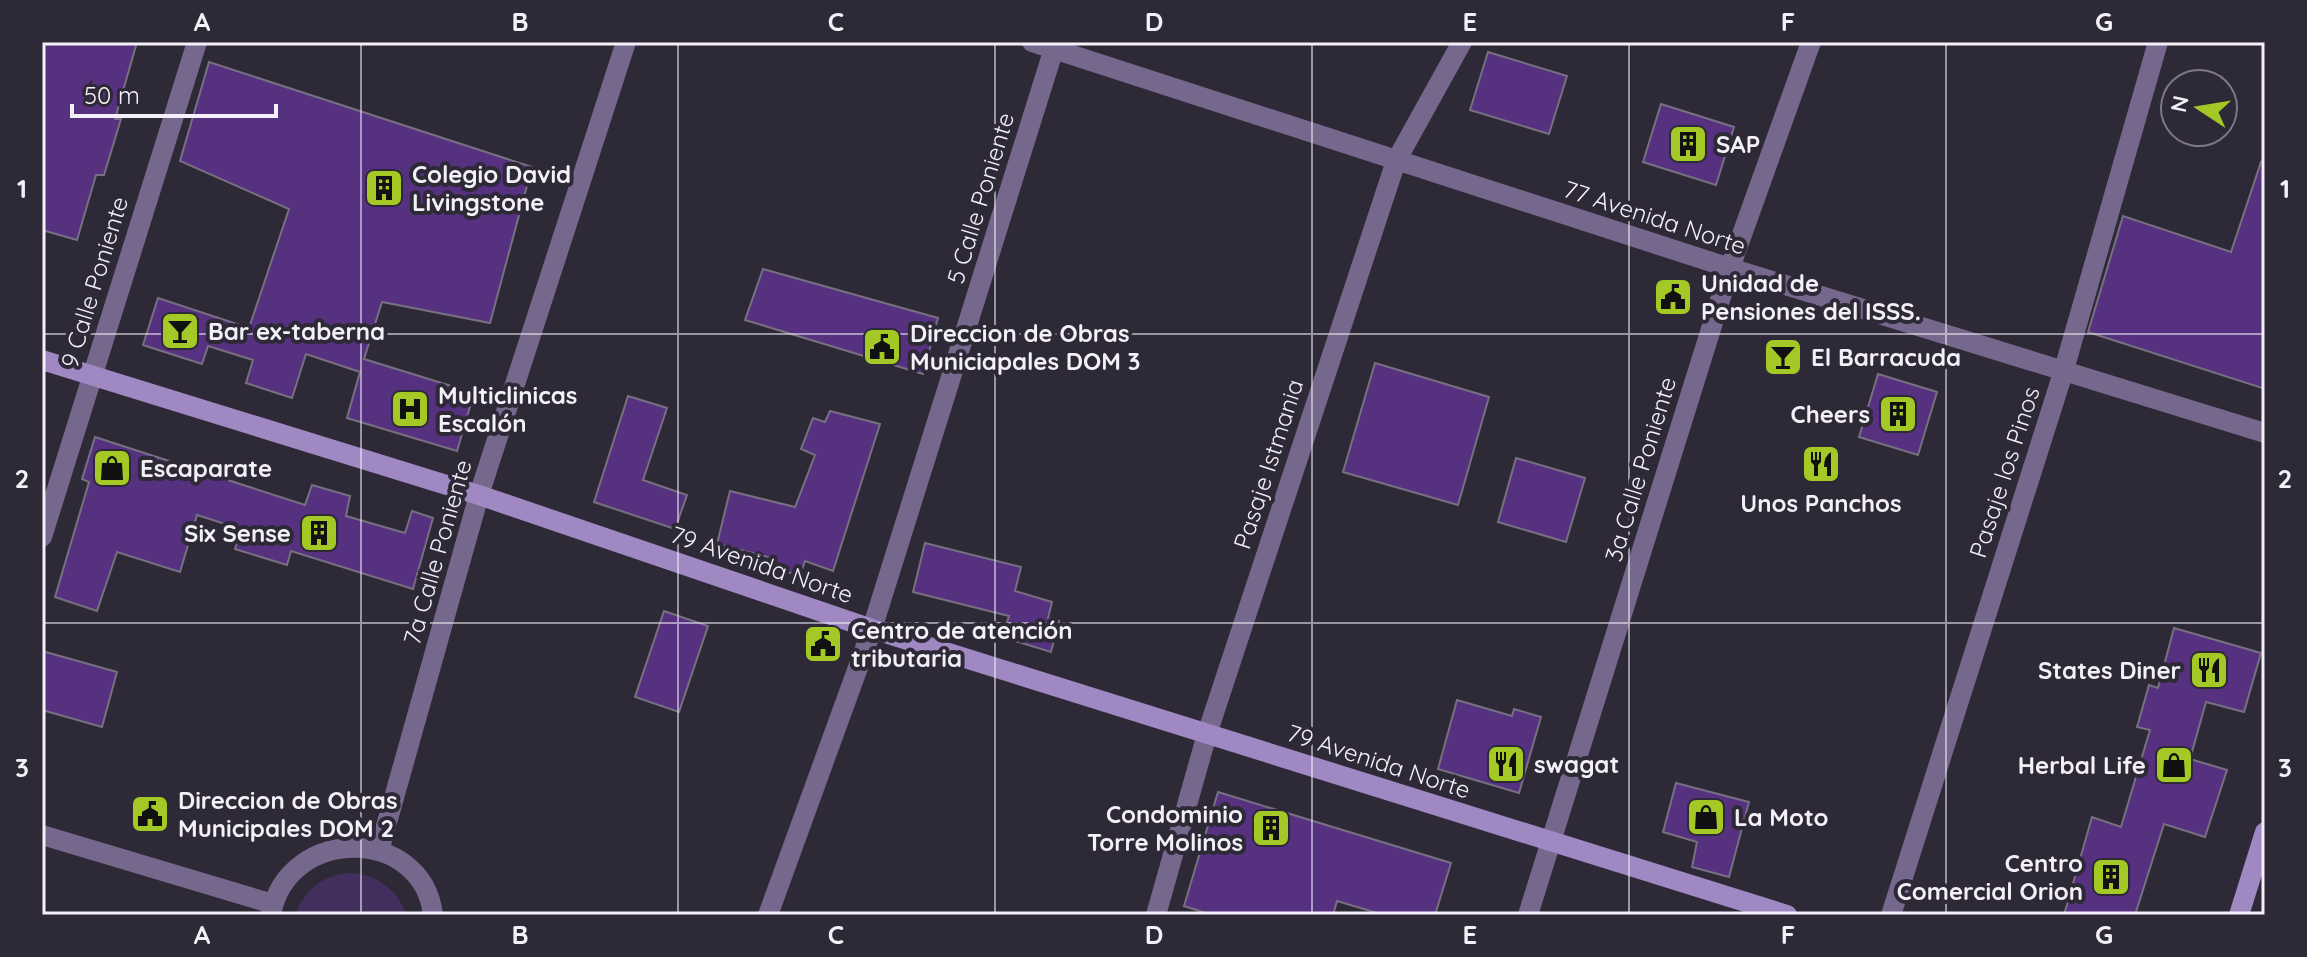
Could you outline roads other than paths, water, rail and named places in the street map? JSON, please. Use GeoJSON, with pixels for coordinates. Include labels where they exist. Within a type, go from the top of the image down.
{"type":"FeatureCollection","features":[{"type":"Feature","properties":{"kind":"main road","name":"79 Avenida Norte"},"geometry":{"type":"LineString","coordinates":[[42,360],[479,495],[872,629],[1787,915]]}},
{"type":"Feature","properties":{"kind":"main road"},"geometry":{"type":"LineString","coordinates":[[2239,915],[2265,832]]}},
{"type":"Feature","properties":{"kind":"street","name":"9 Calle Poniente"},"geometry":{"type":"LineString","coordinates":[[42,537],[197,42]]}},
{"type":"Feature","properties":{"kind":"street","name":"7a Calle Poniente"},"geometry":{"type":"LineString","coordinates":[[379,851],[479,495],[626,42]]}},
{"type":"Feature","properties":{"kind":"street","name":"77 Avenida Norte"},"geometry":{"type":"LineString","coordinates":[[1032,42],[1055,46],[1396,161],[1730,268],[2265,433]]}},
{"type":"Feature","properties":{"kind":"street","name":"Pasaje Istmania"},"geometry":{"type":"LineString","coordinates":[[1156,915],[1207,734],[1396,161],[1462,42]]}},
{"type":"Feature","properties":{"kind":"street","name":"3a Calle Poniente"},"geometry":{"type":"LineString","coordinates":[[1528,915],[1730,268],[1811,42]]}},
{"type":"Feature","properties":{"kind":"street","name":"Pasaje los Pinos"},"geometry":{"type":"LineString","coordinates":[[1891,915],[2063,373],[2158,42]]}},
{"type":"Feature","properties":{"kind":"street","name":"5 Calle Poniente"},"geometry":{"type":"LineString","coordinates":[[768,915],[872,629],[1055,46]]}},
{"type":"Feature","properties":{"kind":"street"},"geometry":{"type":"LineString","coordinates":[[42,835],[272,910],[282,885],[297,868],[315,855],[336,848],[358,846],[379,851],[403,863],[421,882],[433,915]]}},
{"type":"Feature","properties":{"kind":"place","name":"SAP"},"geometry":{"type":"Point","coordinates":[1688,144]}},
{"type":"Feature","properties":{"kind":"place","name":"Colegio David Livingstone"},"geometry":{"type":"Point","coordinates":[384,188]}},
{"type":"Feature","properties":{"kind":"place","name":"Unidad de Pensiones del ISSS."},"geometry":{"type":"Point","coordinates":[1673,297]}},
{"type":"Feature","properties":{"kind":"place","name":"Bar ex-taberna"},"geometry":{"type":"Point","coordinates":[180,331]}},
{"type":"Feature","properties":{"kind":"place","name":"Direccion de Obras Municiapales DOM 3"},"geometry":{"type":"Point","coordinates":[882,347]}},
{"type":"Feature","properties":{"kind":"place","name":"El Barracuda"},"geometry":{"type":"Point","coordinates":[1783,357]}},
{"type":"Feature","properties":{"kind":"place","name":"Multiclinicas Escalón"},"geometry":{"type":"Point","coordinates":[410,409]}},
{"type":"Feature","properties":{"kind":"place","name":"Cheers"},"geometry":{"type":"Point","coordinates":[1898,414]}},
{"type":"Feature","properties":{"kind":"place","name":"Unos Panchos"},"geometry":{"type":"Point","coordinates":[1821,464]}},
{"type":"Feature","properties":{"kind":"place","name":"Escaparate"},"geometry":{"type":"Point","coordinates":[112,468]}},
{"type":"Feature","properties":{"kind":"place","name":"Six Sense"},"geometry":{"type":"Point","coordinates":[319,533]}},
{"type":"Feature","properties":{"kind":"place","name":"Centro de atención tributaria"},"geometry":{"type":"Point","coordinates":[823,644]}},
{"type":"Feature","properties":{"kind":"place","name":"States Diner"},"geometry":{"type":"Point","coordinates":[2209,670]}},
{"type":"Feature","properties":{"kind":"place","name":"swagat"},"geometry":{"type":"Point","coordinates":[1506,764]}},
{"type":"Feature","properties":{"kind":"place","name":"Herbal Life"},"geometry":{"type":"Point","coordinates":[2174,765]}},
{"type":"Feature","properties":{"kind":"place","name":"Direccion de Obras Municipales DOM 2"},"geometry":{"type":"Point","coordinates":[150,814]}},
{"type":"Feature","properties":{"kind":"place","name":"La Moto"},"geometry":{"type":"Point","coordinates":[1706,817]}},
{"type":"Feature","properties":{"kind":"place","name":"Condominio Torre Molinos"},"geometry":{"type":"Point","coordinates":[1271,828]}},
{"type":"Feature","properties":{"kind":"place","name":"Centro Comercial Orion"},"geometry":{"type":"Point","coordinates":[2111,877]}}]}
